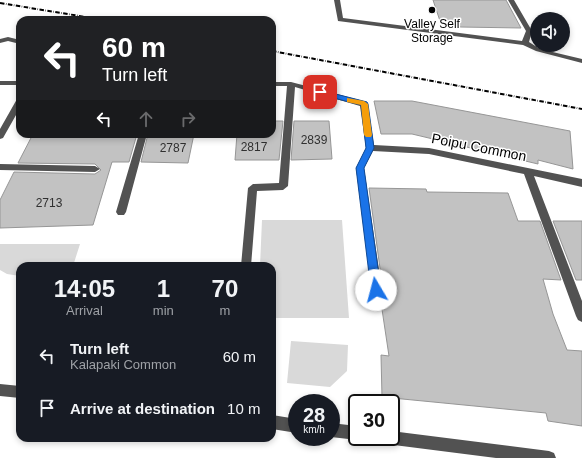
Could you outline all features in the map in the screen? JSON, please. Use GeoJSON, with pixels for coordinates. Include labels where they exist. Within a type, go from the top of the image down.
{"type":"FeatureCollection","features":[{"type":"Feature","properties":{"kind":"street"},"geometry":{"type":"LineString","coordinates":[[337,0],[340,20],[525,43],[538,50],[582,61]]}},
{"type":"Feature","properties":{"kind":"street"},"geometry":{"type":"LineString","coordinates":[[511,0],[529,31],[525,43]]}},
{"type":"Feature","properties":{"kind":"street"},"geometry":{"type":"LineString","coordinates":[[0,41],[8,39],[16,41]]}},
{"type":"Feature","properties":{"kind":"street"},"geometry":{"type":"LineString","coordinates":[[0,83],[16,84]]}},
{"type":"Feature","properties":{"kind":"street"},"geometry":{"type":"LineString","coordinates":[[276,84],[291,84],[364,104],[370,148],[360,168],[376,290]]}},
{"type":"Feature","properties":{"kind":"street"},"geometry":{"type":"LineString","coordinates":[[246,262],[253,188],[283,186],[291,84]]}},
{"type":"Feature","properties":{"kind":"street"},"geometry":{"type":"LineString","coordinates":[[0,136],[16,108]]}},
{"type":"Feature","properties":{"kind":"street"},"geometry":{"type":"LineString","coordinates":[[121,212],[142,138]]}},
{"type":"Feature","properties":{"kind":"street","name":"Poipu Common"},"geometry":{"type":"LineString","coordinates":[[370,148],[429,150],[582,183]]}},
{"type":"Feature","properties":{"kind":"street"},"geometry":{"type":"LineString","coordinates":[[0,167],[95,169]]}},
{"type":"Feature","properties":{"kind":"street"},"geometry":{"type":"LineString","coordinates":[[527,171],[582,316]]}},
{"type":"Feature","properties":{"kind":"street"},"geometry":{"type":"LineString","coordinates":[[0,390],[16,392]]}},
{"type":"Feature","properties":{"kind":"street"},"geometry":{"type":"LineString","coordinates":[[276,423],[288,425]]}},
{"type":"Feature","properties":{"kind":"street"},"geometry":{"type":"LineString","coordinates":[[400,439],[550,458]]}},
{"type":"Feature","properties":{"kind":"shaded area"},"geometry":{"type":"Polygon","coordinates":[[[262,220],[342,220],[349,318],[276,318],[276,262],[260,262],[262,220]]]}},
{"type":"Feature","properties":{"kind":"shaded area"},"geometry":{"type":"Polygon","coordinates":[[[0,244],[80,244],[74,262],[16,262],[16,275],[7,274],[0,270],[0,244]]]}},
{"type":"Feature","properties":{"kind":"shaded area"},"geometry":{"type":"Polygon","coordinates":[[[291,341],[348,345],[347,371],[330,387],[287,383],[291,341]]]}},
{"type":"Feature","properties":{"kind":"building"},"geometry":{"type":"Polygon","coordinates":[[[433,0],[506,0],[521,28],[460,27],[459,24],[441,24],[433,0]]]}},
{"type":"Feature","properties":{"kind":"building"},"geometry":{"type":"Polygon","coordinates":[[[374,101],[412,101],[570,131],[573,169],[538,160],[538,164],[412,134],[381,134],[374,101]]]}},
{"type":"Feature","properties":{"kind":"building"},"geometry":{"type":"Polygon","coordinates":[[[276,121],[283,121],[279,160],[235,160],[237,138],[276,138],[276,121]]]}},
{"type":"Feature","properties":{"kind":"building"},"geometry":{"type":"Polygon","coordinates":[[[294,121],[329,121],[332,159],[291,160],[294,121]]]}},
{"type":"Feature","properties":{"kind":"building"},"geometry":{"type":"Polygon","coordinates":[[[31,138],[136,138],[129,162],[112,162],[93,225],[0,228],[0,200],[14,172],[95,174],[101,170],[95,164],[18,163],[31,138]]]}},
{"type":"Feature","properties":{"kind":"building"},"geometry":{"type":"Polygon","coordinates":[[[147,138],[193,138],[188,163],[141,162],[147,138]]]}},
{"type":"Feature","properties":{"kind":"building"},"geometry":{"type":"Polygon","coordinates":[[[369,188],[426,189],[427,192],[508,193],[518,221],[540,221],[561,280],[543,279],[553,314],[567,350],[582,351],[582,426],[548,421],[546,413],[400,399],[400,394],[382,394],[381,355],[389,356],[380,296],[383,290],[369,188]]]}},
{"type":"Feature","properties":{"kind":"building"},"geometry":{"type":"Polygon","coordinates":[[[553,221],[582,221],[582,280],[576,280],[553,221]]]}},
{"type":"Feature","properties":{"kind":"railway"},"geometry":{"type":"LineString","coordinates":[[0,3],[80,16]]}},
{"type":"Feature","properties":{"kind":"railway"},"geometry":{"type":"LineString","coordinates":[[276,52],[582,109]]}},
{"type":"Feature","properties":{"kind":"slow traffic"},"geometry":{"type":"LineString","coordinates":[[349,100],[364,104],[368,135]]}},
{"type":"Feature","properties":{"kind":"place","name":"Valley Self Storage"},"geometry":{"type":"Point","coordinates":[432,10]}},
{"type":"Feature","properties":{"kind":"route"},"geometry":{"type":"LineString","coordinates":[[320,92],[364,104],[370,148],[360,168],[376,290]]}}]}
